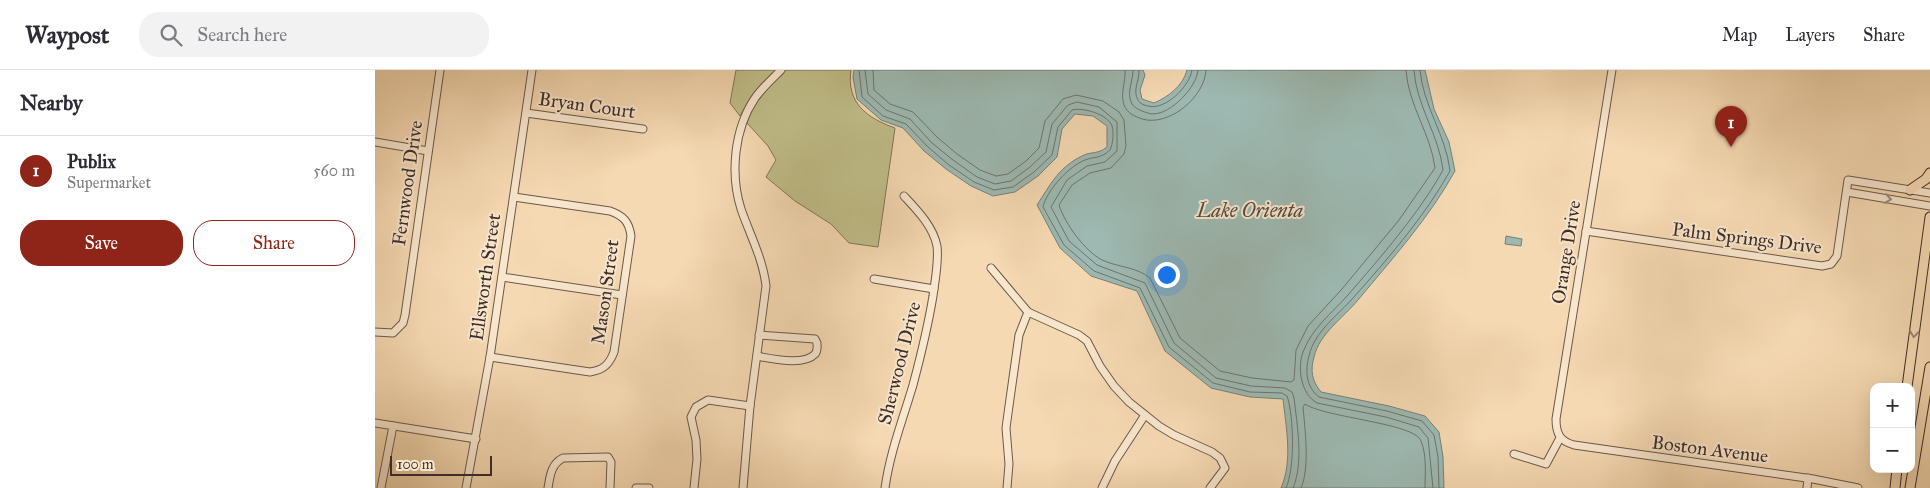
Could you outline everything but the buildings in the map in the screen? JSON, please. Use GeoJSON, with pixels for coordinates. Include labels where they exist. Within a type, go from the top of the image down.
{"type":"FeatureCollection","features":[{"type":"Feature","properties":{"kind":"main road"},"geometry":{"type":"LineString","coordinates":[[1910,190],[1926,180],[1930,173]]}},
{"type":"Feature","properties":{"kind":"main road"},"geometry":{"type":"LineString","coordinates":[[1908,383],[1930,217]]}},
{"type":"Feature","properties":{"kind":"main road"},"geometry":{"type":"LineString","coordinates":[[1910,488],[1930,367]]}},
{"type":"Feature","properties":{"kind":"main road"},"geometry":{"type":"LineString","coordinates":[[1895,488],[1897,473]]}},
{"type":"Feature","properties":{"kind":"street","name":"Fernwood Drive"},"geometry":{"type":"LineString","coordinates":[[375,332],[393,332],[403,323],[405,315],[440,70]]}},
{"type":"Feature","properties":{"kind":"street","name":"Ellsworth Street"},"geometry":{"type":"LineString","coordinates":[[466,488],[490,357],[532,70]]}},
{"type":"Feature","properties":{"kind":"street"},"geometry":{"type":"LineString","coordinates":[[743,488],[750,406],[766,286],[765,271],[741,207],[735,169],[737,144],[745,115],[755,97],[781,70]]}},
{"type":"Feature","properties":{"kind":"street","name":"Orange Drive"},"geometry":{"type":"LineString","coordinates":[[1560,438],[1556,430],[1556,419],[1611,70]]}},
{"type":"Feature","properties":{"kind":"street","name":"Bryan Court"},"geometry":{"type":"LineString","coordinates":[[526,113],[643,129]]}},
{"type":"Feature","properties":{"kind":"street"},"geometry":{"type":"LineString","coordinates":[[375,142],[428,151]]}},
{"type":"Feature","properties":{"kind":"street","name":"Palm Springs Drive"},"geometry":{"type":"LineString","coordinates":[[1585,231],[1822,266],[1831,264],[1837,256],[1848,180],[1930,193]]}},
{"type":"Feature","properties":{"kind":"street"},"geometry":{"type":"LineString","coordinates":[[1847,192],[1930,206]]}},
{"type":"Feature","properties":{"kind":"street","name":"Mason Street"},"geometry":{"type":"LineString","coordinates":[[490,357],[590,372],[606,367],[614,352],[631,236],[627,220],[620,214],[610,211],[514,196]]}},
{"type":"Feature","properties":{"kind":"street","name":"Sherwood Drive"},"geometry":{"type":"LineString","coordinates":[[885,488],[895,440],[913,386],[927,331],[937,261],[937,245],[927,222],[904,196]]}},
{"type":"Feature","properties":{"kind":"street"},"geometry":{"type":"LineString","coordinates":[[991,268],[1028,312],[1087,341],[1113,386],[1145,415],[1174,436],[1212,452],[1220,458],[1225,468],[1210,488]]}},
{"type":"Feature","properties":{"kind":"street"},"geometry":{"type":"LineString","coordinates":[[502,277],[622,295]]}},
{"type":"Feature","properties":{"kind":"street"},"geometry":{"type":"LineString","coordinates":[[873,280],[934,289]]}},
{"type":"Feature","properties":{"kind":"street"},"geometry":{"type":"LineString","coordinates":[[1007,488],[1009,406],[1019,335],[1028,312]]}},
{"type":"Feature","properties":{"kind":"street"},"geometry":{"type":"LineString","coordinates":[[757,356],[775,360],[797,361],[813,356],[817,352],[815,339],[759,335]]}},
{"type":"Feature","properties":{"kind":"street"},"geometry":{"type":"LineString","coordinates":[[694,488],[696,450],[691,417],[696,407],[707,400],[750,406]]}},
{"type":"Feature","properties":{"kind":"street"},"geometry":{"type":"LineString","coordinates":[[1102,488],[1115,460],[1145,415]]}},
{"type":"Feature","properties":{"kind":"street"},"geometry":{"type":"LineString","coordinates":[[375,423],[476,440]]}},
{"type":"Feature","properties":{"kind":"street"},"geometry":{"type":"LineString","coordinates":[[381,488],[393,426]]}},
{"type":"Feature","properties":{"kind":"street"},"geometry":{"type":"LineString","coordinates":[[1514,454],[1547,464],[1560,438]]}},
{"type":"Feature","properties":{"kind":"street","name":"Boston Avenue"},"geometry":{"type":"LineString","coordinates":[[1560,438],[1574,445],[1808,478],[1858,488]]}},
{"type":"Feature","properties":{"kind":"street"},"geometry":{"type":"LineString","coordinates":[[548,488],[553,465],[558,460],[563,458],[600,456],[608,457],[611,462],[610,488]]}},
{"type":"Feature","properties":{"kind":"street"},"geometry":{"type":"LineString","coordinates":[[1807,488],[1808,478]]}},
{"type":"Feature","properties":{"kind":"street"},"geometry":{"type":"LineString","coordinates":[[636,488],[649,488]]}},
{"type":"Feature","properties":{"kind":"shaded area"},"geometry":{"type":"Polygon","coordinates":[[[736,70],[776,70],[752,95],[740,116],[730,103],[736,70]]]}},
{"type":"Feature","properties":{"kind":"shaded area"},"geometry":{"type":"Polygon","coordinates":[[[786,70],[851,70],[850,82],[852,92],[861,108],[867,114],[895,128],[878,247],[849,243],[831,224],[795,201],[766,177],[776,160],[768,146],[747,123],[758,101],[786,70]]]}},
{"type":"Feature","properties":{"kind":"water","name":"Lake Orienta"},"geometry":{"type":"Polygon","coordinates":[[[854,70],[1143,70],[1145,75],[1140,90],[1142,99],[1154,103],[1164,98],[1178,86],[1187,70],[1425,70],[1434,109],[1449,142],[1455,171],[1434,205],[1409,238],[1358,300],[1326,333],[1314,357],[1312,371],[1314,380],[1321,392],[1389,406],[1425,416],[1439,432],[1443,457],[1444,488],[1281,488],[1285,478],[1288,455],[1283,399],[1250,397],[1211,388],[1165,351],[1137,291],[1091,276],[1060,248],[1037,205],[1046,190],[1067,165],[1082,156],[1107,147],[1107,126],[1093,116],[1075,114],[1062,129],[1057,157],[1038,176],[1015,192],[993,196],[971,186],[946,169],[924,151],[903,128],[881,120],[857,99],[853,77],[854,70]]]}},
{"type":"Feature","properties":{"kind":"water"},"geometry":{"type":"Polygon","coordinates":[[[1506,236],[1522,239],[1521,246],[1505,244],[1506,236]]]}},
{"type":"Feature","properties":{"kind":"place","name":"Publix"},"geometry":{"type":"Point","coordinates":[1731,147]}}]}
